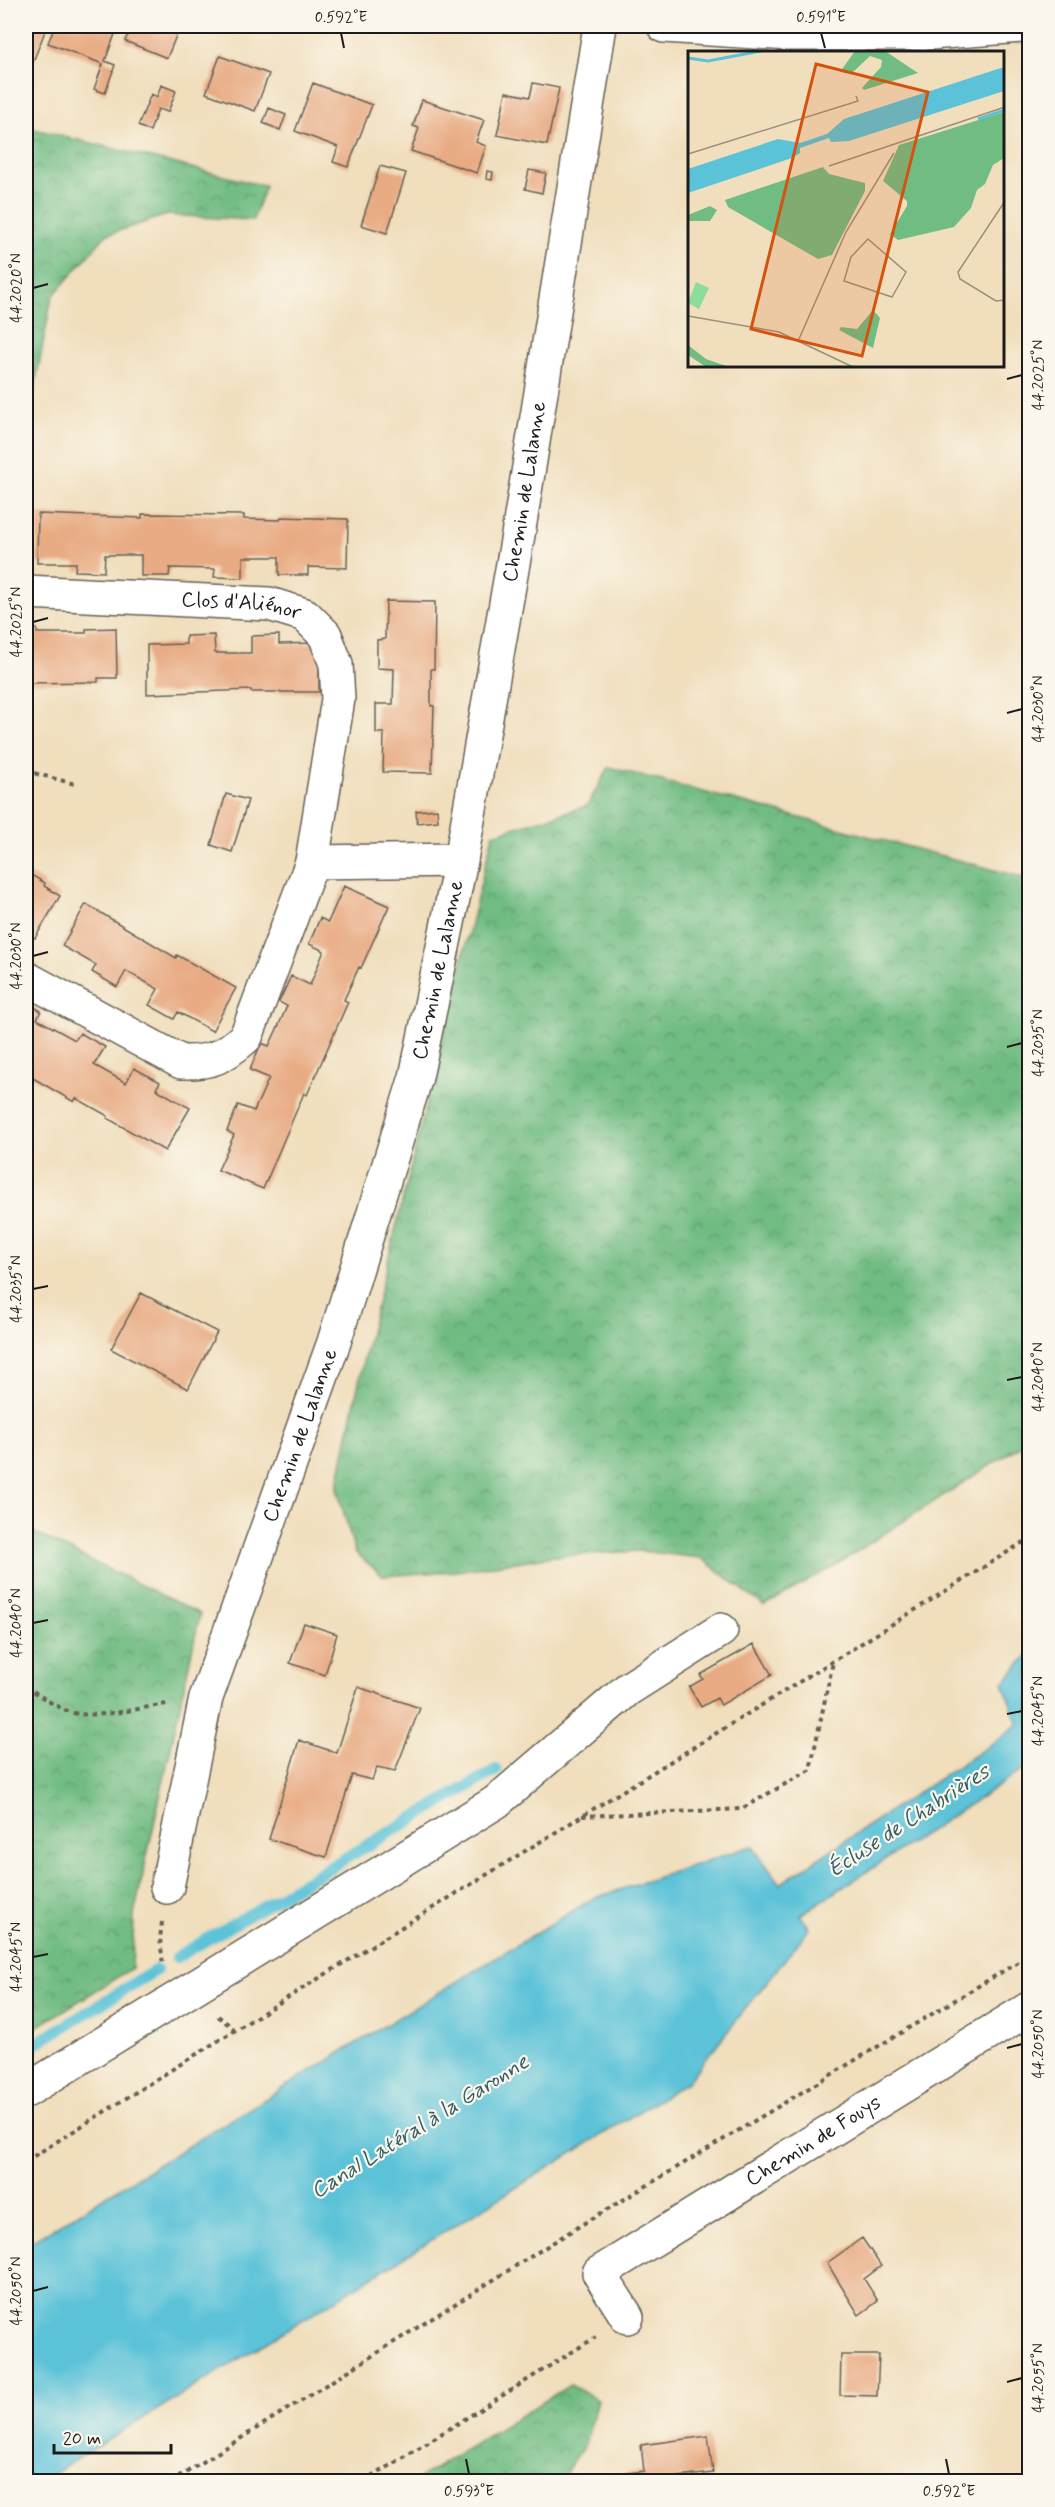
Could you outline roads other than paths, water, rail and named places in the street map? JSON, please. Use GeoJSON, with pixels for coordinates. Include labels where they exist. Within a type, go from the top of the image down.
{"type":"FeatureCollection","features":[{"type":"Feature","properties":{"kind":"street","name":"Chemin de Lalanne"},"geometry":{"type":"LineString","coordinates":[[167,1887],[206,1698],[334,1342],[416,1077],[461,860],[518,535],[600,26]]}},
{"type":"Feature","properties":{"kind":"street"},"geometry":{"type":"LineString","coordinates":[[664,26],[789,34],[917,34],[1022,26]]}},
{"type":"Feature","properties":{"kind":"street","name":"Clos d'Aliénor"},"geometry":{"type":"LineString","coordinates":[[26,592],[269,604],[305,615],[325,635],[336,664],[338,699],[312,862],[246,1037],[226,1054],[204,1063],[181,1062],[26,978]]}},
{"type":"Feature","properties":{"kind":"street"},"geometry":{"type":"LineString","coordinates":[[312,862],[461,860]]}},
{"type":"Feature","properties":{"kind":"street"},"geometry":{"type":"LineString","coordinates":[[26,2091],[496,1802],[628,1689],[721,1630]]}},
{"type":"Feature","properties":{"kind":"street","name":"Chemin de Fouys"},"geometry":{"type":"LineString","coordinates":[[627,2317],[599,2273],[1029,2008]]}},
{"type":"Feature","properties":{"kind":"water"},"geometry":{"type":"Polygon","coordinates":[[[1029,1654],[1029,1766],[800,1915],[810,1928],[687,2082],[42,2481],[26,2481],[26,2245],[592,1899],[752,1846],[780,1884],[993,1743],[1018,1724],[1003,1683],[1029,1654]]]}},
{"type":"Feature","properties":{"kind":"waterway"},"geometry":{"type":"LineString","coordinates":[[177,1957],[496,1770]]}},
{"type":"Feature","properties":{"kind":"waterway"},"geometry":{"type":"LineString","coordinates":[[26,2050],[156,1970]]}},
{"type":"Feature","properties":{"kind":"water label","name":"Écluse de Chabrières"},"geometry":{"type":"Point","coordinates":[909,1821]}},
{"type":"Feature","properties":{"kind":"water label","name":"Canal Latéral à la Garonne"},"geometry":{"type":"Point","coordinates":[420,2127]}}]}
